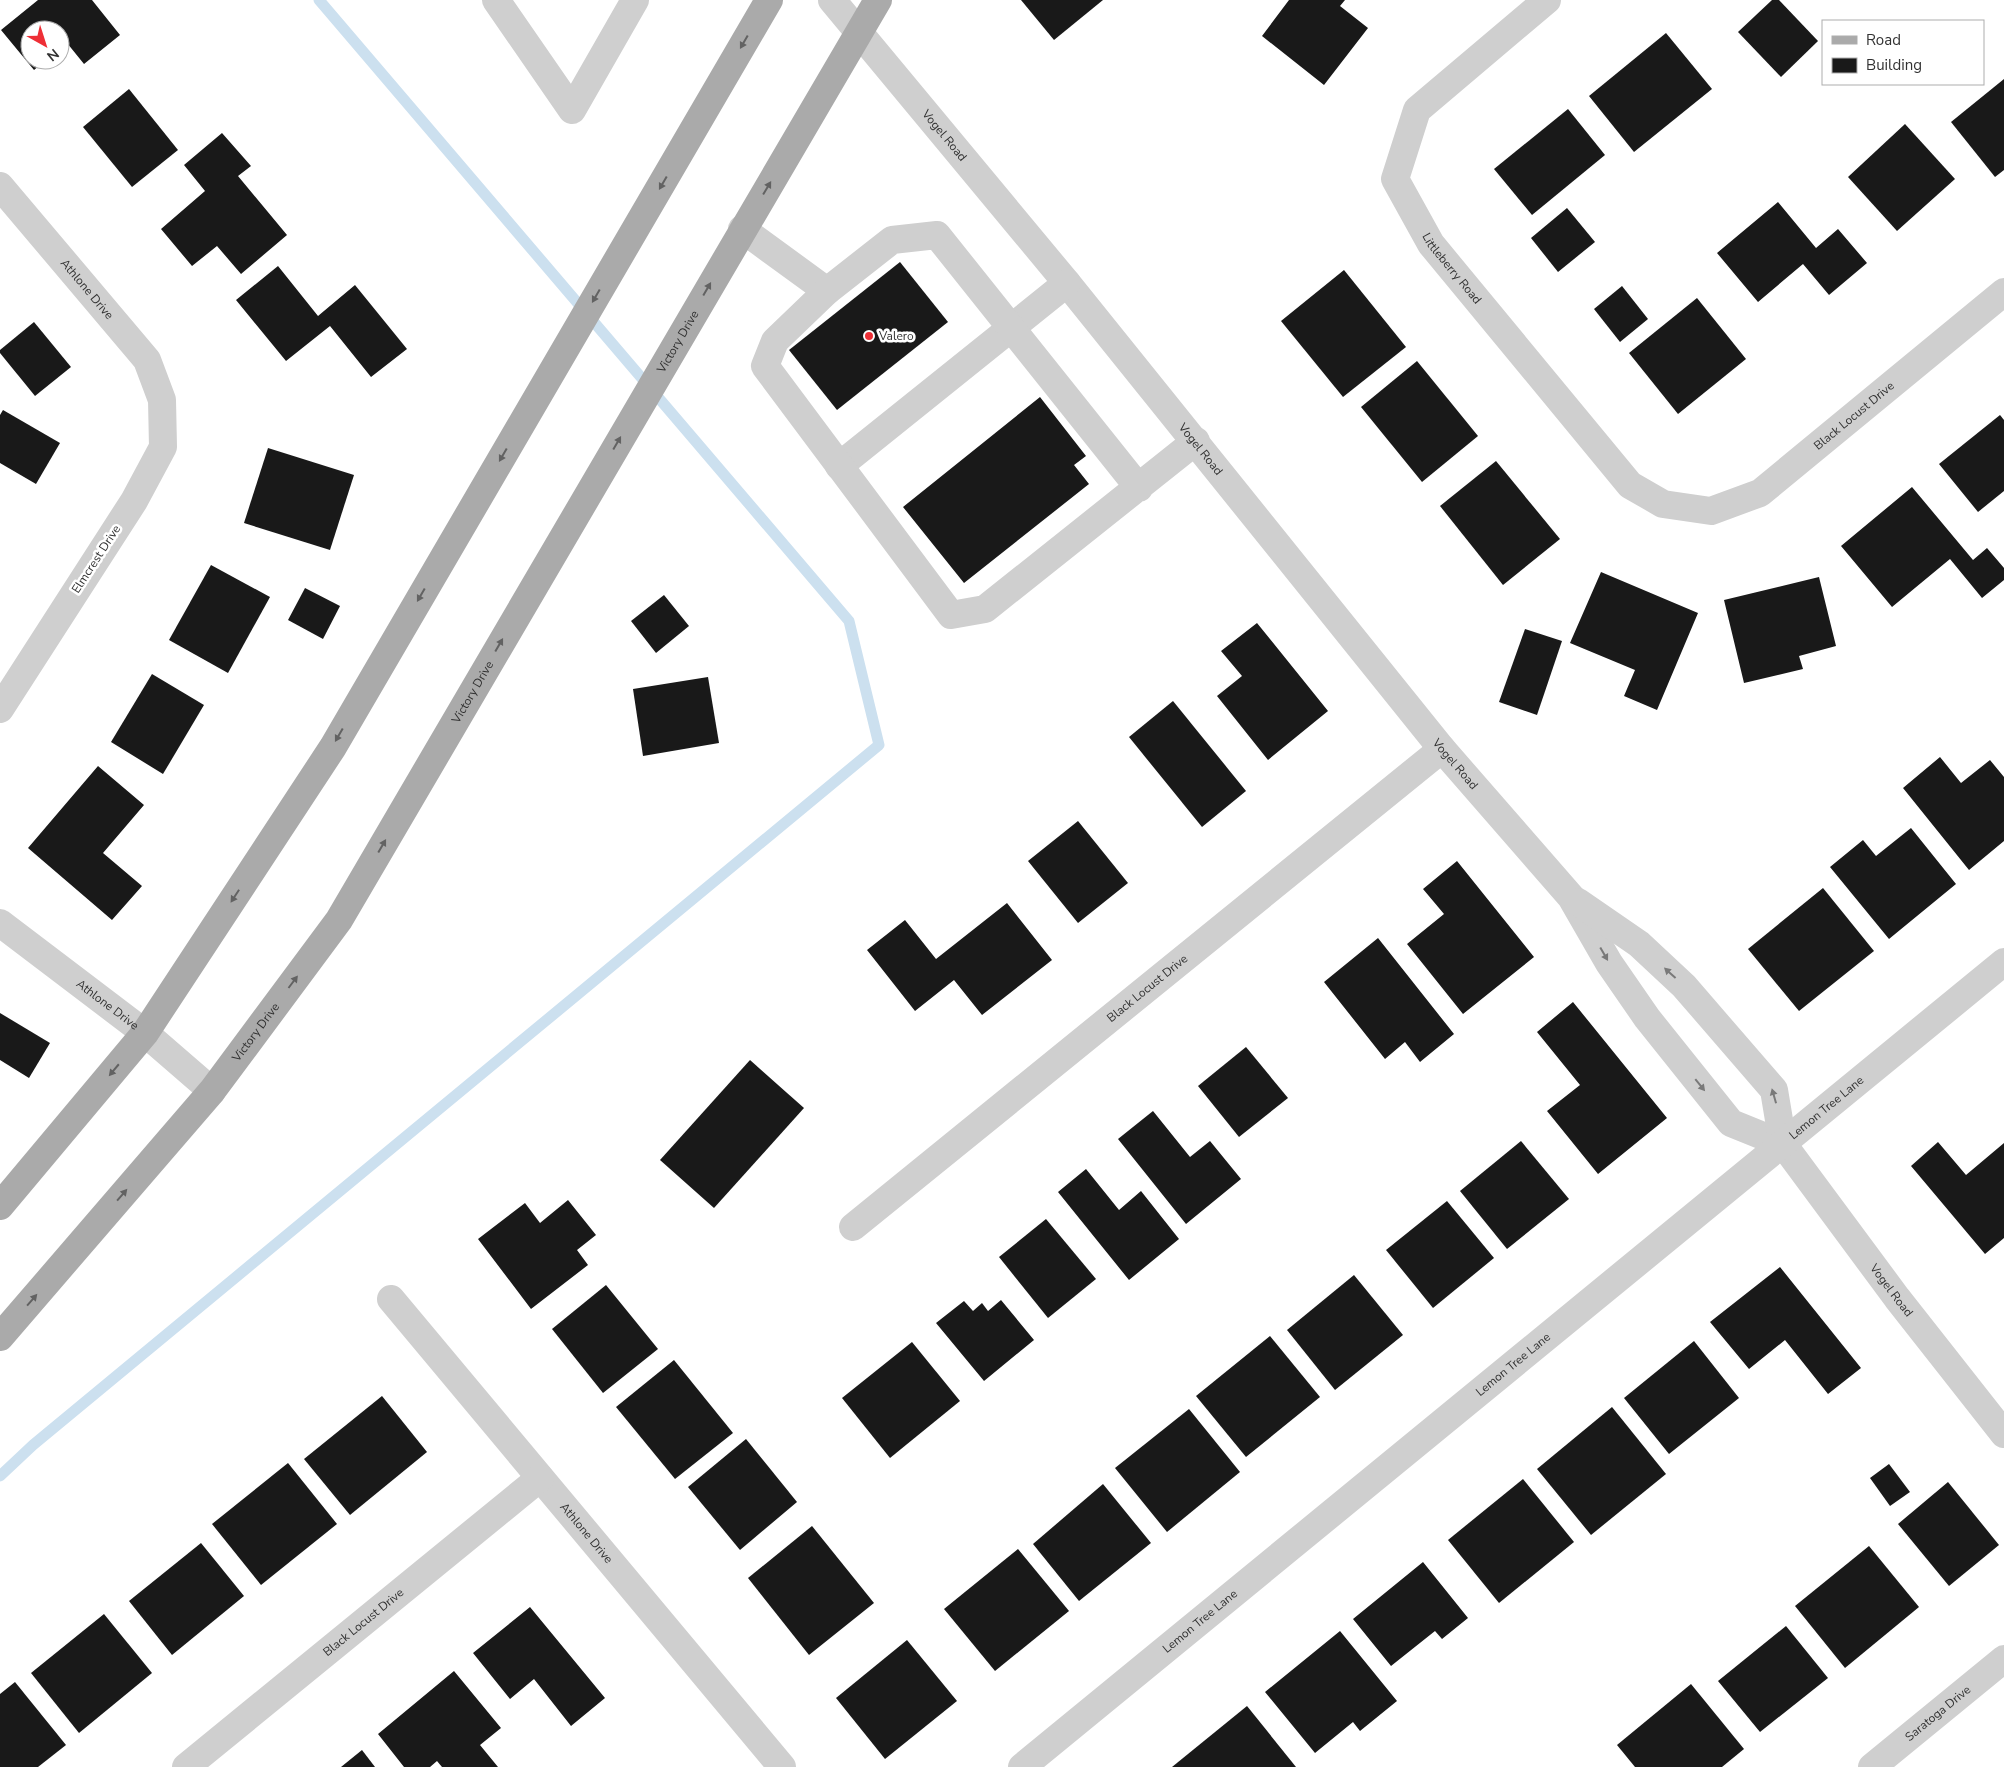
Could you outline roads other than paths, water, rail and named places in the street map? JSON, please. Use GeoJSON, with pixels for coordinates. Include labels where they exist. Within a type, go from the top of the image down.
{"type":"FeatureCollection","features":[{"type":"Feature","properties":{"kind":"main road"},"geometry":{"type":"LineString","coordinates":[[0,1206],[146,1033],[333,746],[769,0]]}},
{"type":"Feature","properties":{"kind":"main road","name":"Victory Drive"},"geometry":{"type":"LineString","coordinates":[[0,1337],[212,1091],[339,920],[682,331],[878,0]]}},
{"type":"Feature","properties":{"kind":"street"},"geometry":{"type":"LineString","coordinates":[[496,0],[572,110],[635,0]]}},
{"type":"Feature","properties":{"kind":"street","name":"Vogel Road"},"geometry":{"type":"LineString","coordinates":[[832,0],[860,31],[1196,441],[1442,749],[1571,897],[1609,963],[1647,1018],[1731,1123],[1783,1144]]}},
{"type":"Feature","properties":{"kind":"street","name":"Littleberry Road"},"geometry":{"type":"LineString","coordinates":[[1547,0],[1417,110],[1395,178],[1431,244],[1630,485],[1663,504],[1692,508]]}},
{"type":"Feature","properties":{"kind":"street","name":"Athlone Drive"},"geometry":{"type":"LineString","coordinates":[[0,186],[147,360],[162,400]]}},
{"type":"Feature","properties":{"kind":"street"},"geometry":{"type":"LineString","coordinates":[[742,230],[827,292]]}},
{"type":"Feature","properties":{"kind":"street"},"geometry":{"type":"LineString","coordinates":[[1138,488],[937,235],[892,240],[827,292],[775,341],[765,366],[951,614],[985,609],[1138,488],[1196,441]]}},
{"type":"Feature","properties":{"kind":"street"},"geometry":{"type":"LineString","coordinates":[[839,466],[1067,283]]}},
{"type":"Feature","properties":{"kind":"street","name":"Black Locust Drive"},"geometry":{"type":"LineString","coordinates":[[1692,508],[1711,511],[1760,493],[2004,292]]}},
{"type":"Feature","properties":{"kind":"street","name":"Elmcrest Drive"},"geometry":{"type":"LineString","coordinates":[[0,709],[134,501],[163,447],[162,400]]}},
{"type":"Feature","properties":{"kind":"street","name":"Black Locust Drive"},"geometry":{"type":"LineString","coordinates":[[853,1227],[1442,749]]}},
{"type":"Feature","properties":{"kind":"street","name":"Vogel Road"},"geometry":{"type":"LineString","coordinates":[[1571,897],[1639,944],[1691,993],[1774,1090],[1783,1144],[1897,1298],[2004,1434]]}},
{"type":"Feature","properties":{"kind":"street","name":"Athlone Drive"},"geometry":{"type":"LineString","coordinates":[[0,923],[146,1033],[212,1091]]}},
{"type":"Feature","properties":{"kind":"street","name":"Lemon Tree Lane"},"geometry":{"type":"LineString","coordinates":[[1022,1767],[2004,962]]}},
{"type":"Feature","properties":{"kind":"street","name":"Athlone Drive"},"geometry":{"type":"LineString","coordinates":[[391,1299],[782,1767]]}},
{"type":"Feature","properties":{"kind":"street","name":"Black Locust Drive"},"geometry":{"type":"LineString","coordinates":[[186,1767],[540,1478]]}},
{"type":"Feature","properties":{"kind":"street","name":"Saratoga Drive"},"geometry":{"type":"LineString","coordinates":[[1872,1767],[2004,1659]]}},
{"type":"Feature","properties":{"kind":"waterway"},"geometry":{"type":"LineString","coordinates":[[0,1476],[33,1445],[879,745],[849,621],[319,0]]}},
{"type":"Feature","properties":{"kind":"place","name":"Valero"},"geometry":{"type":"Point","coordinates":[869,336]}}]}
